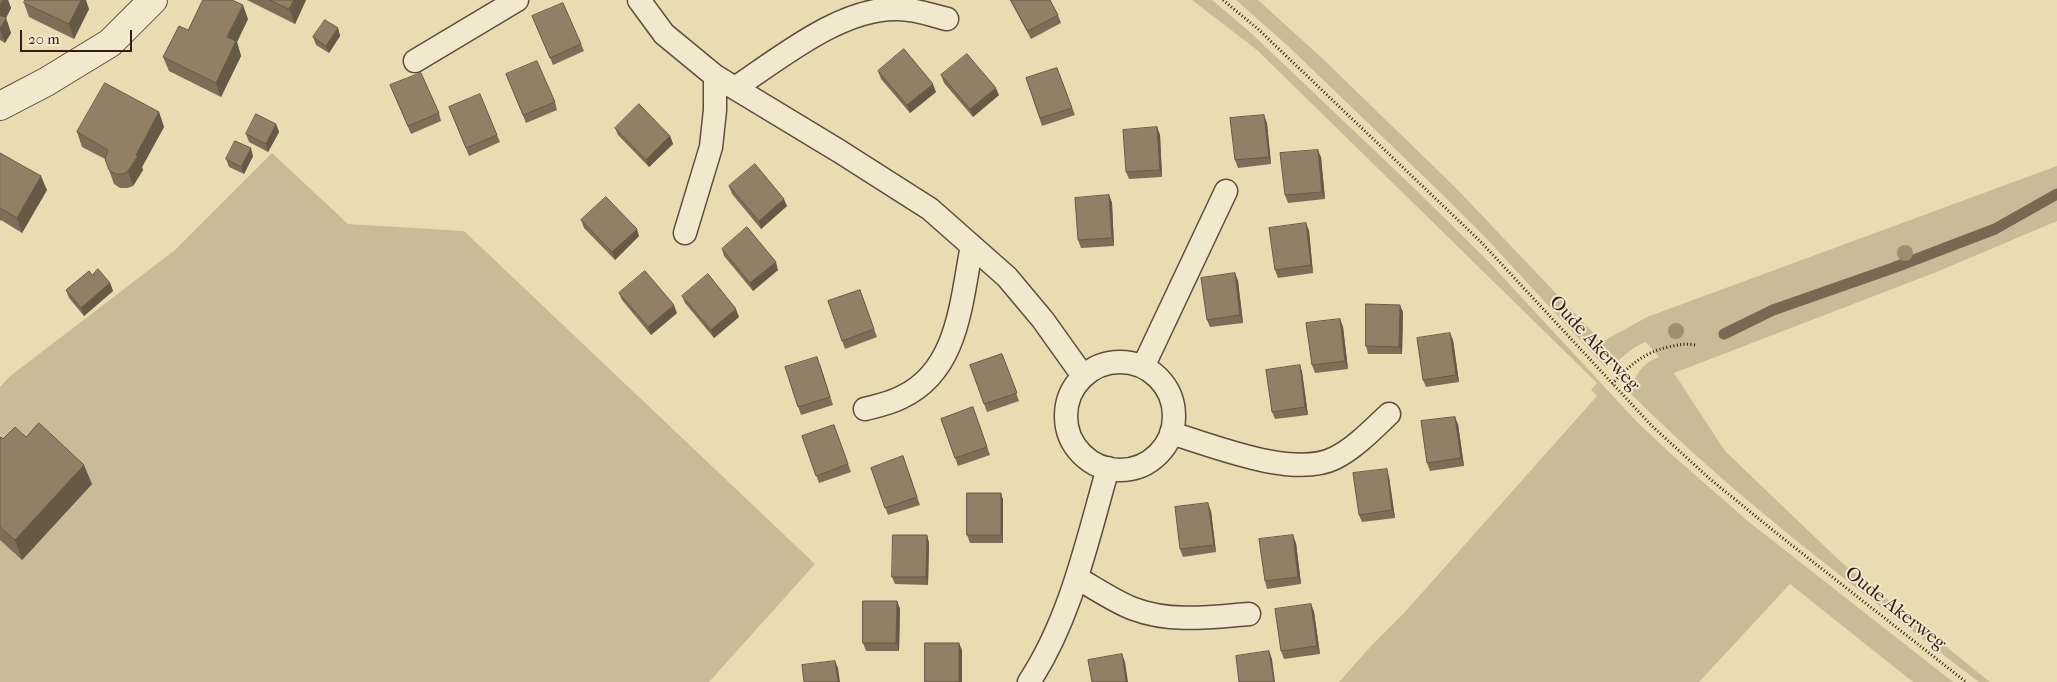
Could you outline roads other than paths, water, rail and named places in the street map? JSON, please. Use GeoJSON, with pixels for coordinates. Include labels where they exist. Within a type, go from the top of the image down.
{"type":"FeatureCollection","features":[{"type":"Feature","properties":{"kind":"street"},"geometry":{"type":"LineString","coordinates":[[0,106],[46,82],[110,43],[153,0]]}},
{"type":"Feature","properties":{"kind":"lane"},"geometry":{"type":"LineString","coordinates":[[415,61],[517,0]]}},
{"type":"Feature","properties":{"kind":"lane"},"geometry":{"type":"LineString","coordinates":[[639,0],[664,34],[715,76],[930,209],[1007,277],[1043,320],[1083,376]]}},
{"type":"Feature","properties":{"kind":"lane"},"geometry":{"type":"LineString","coordinates":[[735,88],[819,34],[856,16],[874,11],[898,9],[917,11],[947,19]]}},
{"type":"Feature","properties":{"kind":"lane"},"geometry":{"type":"LineString","coordinates":[[685,233],[698,183],[711,147],[715,110],[715,76]]}},
{"type":"Feature","properties":{"kind":"lane"},"geometry":{"type":"LineString","coordinates":[[1143,367],[1226,191]]}},
{"type":"Feature","properties":{"kind":"lane"},"geometry":{"type":"LineString","coordinates":[[866,409],[902,398],[923,384],[939,367],[958,321],[972,246]]}},
{"type":"Feature","properties":{"kind":"lane"},"geometry":{"type":"LineString","coordinates":[[1112,362],[1128,362],[1143,367],[1156,376],[1166,388],[1172,402],[1174,418],[1171,433],[1164,447],[1153,458],[1139,466],[1124,470],[1108,468],[1092,462],[1080,451],[1068,430],[1066,421],[1067,405],[1073,389],[1083,376],[1096,367],[1112,362]]}},
{"type":"Feature","properties":{"kind":"lane"},"geometry":{"type":"LineString","coordinates":[[1171,433],[1261,460],[1290,465],[1315,465],[1335,458],[1353,446],[1389,414]]}},
{"type":"Feature","properties":{"kind":"lane"},"geometry":{"type":"LineString","coordinates":[[1029,682],[1054,640],[1077,578],[1108,468]]}},
{"type":"Feature","properties":{"kind":"lane"},"geometry":{"type":"LineString","coordinates":[[1077,578],[1133,609],[1157,616],[1199,618],[1249,614]]}},
{"type":"Feature","properties":{"kind":"waterway"},"geometry":{"type":"LineString","coordinates":[[1724,334],[1773,310],[1893,268],[1995,229],[2057,194]]}}]}
